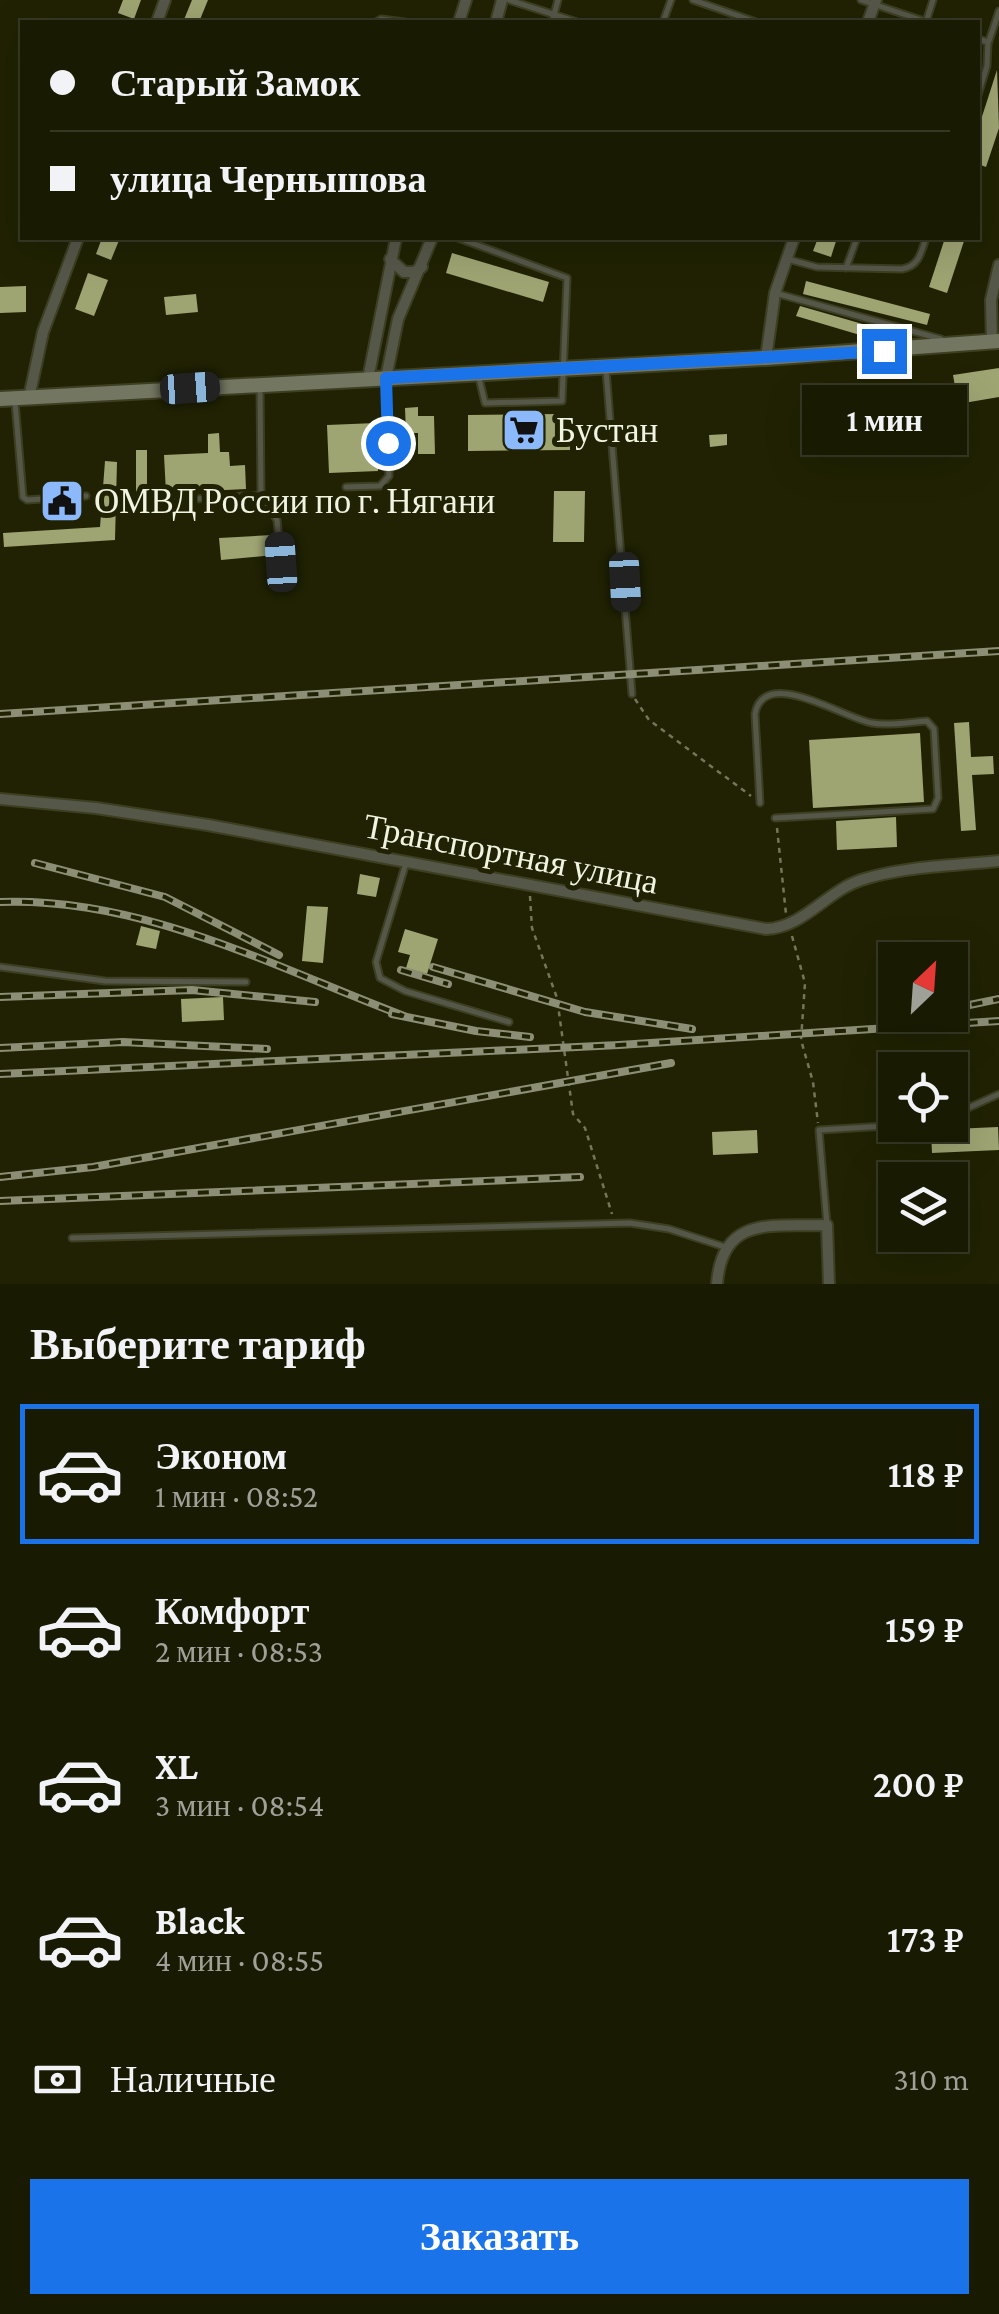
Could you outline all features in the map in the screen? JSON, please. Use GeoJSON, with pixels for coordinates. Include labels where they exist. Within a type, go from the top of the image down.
{"type":"FeatureCollection","features":[{"type":"Feature","properties":{"kind":"main road"},"geometry":{"type":"LineString","coordinates":[[14,399],[995,342]]}},
{"type":"Feature","properties":{"kind":"street"},"geometry":{"type":"LineString","coordinates":[[14,399],[77,240]]}},
{"type":"Feature","properties":{"kind":"street"},"geometry":{"type":"LineString","coordinates":[[368,379],[395,240]]}},
{"type":"Feature","properties":{"kind":"street"},"geometry":{"type":"LineString","coordinates":[[386,378],[398,319],[431,240]]}},
{"type":"Feature","properties":{"kind":"street"},"geometry":{"type":"LineString","coordinates":[[766,358],[775,293],[793,240]]}},
{"type":"Feature","properties":{"kind":"street"},"geometry":{"type":"LineString","coordinates":[[390,258],[404,272],[422,267]]}},
{"type":"Feature","properties":{"kind":"street"},"geometry":{"type":"LineString","coordinates":[[995,342],[991,300],[999,266]]}},
{"type":"Feature","properties":{"kind":"street","name":"Транспортная улица"},"geometry":{"type":"LineString","coordinates":[[0,799],[115,810],[750,927],[788,925]]}},
{"type":"Feature","properties":{"kind":"street"},"geometry":{"type":"LineString","coordinates":[[788,925],[841,888],[858,881],[891,873],[999,861]]}},
{"type":"Feature","properties":{"kind":"street"},"geometry":{"type":"LineString","coordinates":[[718,1284],[718,1266],[725,1247],[738,1234],[753,1228],[828,1225],[829,1284]]}},
{"type":"Feature","properties":{"kind":"lane"},"geometry":{"type":"LineString","coordinates":[[506,0],[553,19],[558,0]]}},
{"type":"Feature","properties":{"kind":"lane"},"geometry":{"type":"LineString","coordinates":[[693,0],[750,20]]}},
{"type":"Feature","properties":{"kind":"lane"},"geometry":{"type":"LineString","coordinates":[[861,0],[921,20]]}},
{"type":"Feature","properties":{"kind":"lane"},"geometry":{"type":"LineString","coordinates":[[980,89],[987,66],[988,42],[999,11]]}},
{"type":"Feature","properties":{"kind":"lane"},"geometry":{"type":"LineString","coordinates":[[980,40],[988,42]]}},
{"type":"Feature","properties":{"kind":"lane"},"geometry":{"type":"LineString","coordinates":[[846,269],[856,240]]}},
{"type":"Feature","properties":{"kind":"lane"},"geometry":{"type":"LineString","coordinates":[[787,259],[846,269],[912,267],[919,260],[925,240]]}},
{"type":"Feature","properties":{"kind":"lane"},"geometry":{"type":"LineString","coordinates":[[478,373],[486,402],[562,401],[567,278],[484,241]]}},
{"type":"Feature","properties":{"kind":"lane"},"geometry":{"type":"LineString","coordinates":[[775,293],[963,346]]}},
{"type":"Feature","properties":{"kind":"lane"},"geometry":{"type":"LineString","coordinates":[[606,366],[632,694]]}},
{"type":"Feature","properties":{"kind":"lane"},"geometry":{"type":"LineString","coordinates":[[346,486],[380,486],[389,476],[386,378]]}},
{"type":"Feature","properties":{"kind":"lane"},"geometry":{"type":"LineString","coordinates":[[260,384],[261,495],[277,520],[281,562]]}},
{"type":"Feature","properties":{"kind":"lane"},"geometry":{"type":"LineString","coordinates":[[14,399],[22,497],[27,500],[86,496]]}},
{"type":"Feature","properties":{"kind":"lane"},"geometry":{"type":"LineString","coordinates":[[161,501],[261,495]]}},
{"type":"Feature","properties":{"kind":"lane"},"geometry":{"type":"LineString","coordinates":[[760,803],[755,714],[758,704],[767,696],[800,696],[867,723],[926,722],[934,729],[938,798],[933,808],[776,818]]}},
{"type":"Feature","properties":{"kind":"lane"},"geometry":{"type":"LineString","coordinates":[[407,862],[376,962],[380,978],[405,992],[509,1022]]}},
{"type":"Feature","properties":{"kind":"lane"},"geometry":{"type":"LineString","coordinates":[[0,967],[105,981],[246,982]]}},
{"type":"Feature","properties":{"kind":"lane"},"geometry":{"type":"LineString","coordinates":[[968,1108],[999,1094]]}},
{"type":"Feature","properties":{"kind":"lane"},"geometry":{"type":"LineString","coordinates":[[828,1225],[820,1130],[878,1126]]}},
{"type":"Feature","properties":{"kind":"lane"},"geometry":{"type":"LineString","coordinates":[[72,1238],[616,1223],[669,1230],[725,1247]]}},
{"type":"Feature","properties":{"kind":"path"},"geometry":{"type":"LineString","coordinates":[[632,694],[649,720],[760,803]]}},
{"type":"Feature","properties":{"kind":"path"},"geometry":{"type":"LineString","coordinates":[[776,818],[788,925],[805,983],[801,1040],[820,1130]]}},
{"type":"Feature","properties":{"kind":"path"},"geometry":{"type":"LineString","coordinates":[[529,885],[532,928],[557,998],[573,1114],[585,1128],[616,1223]]}},
{"type":"Feature","properties":{"kind":"building"},"geometry":{"type":"Polygon","coordinates":[[[123,0],[141,0],[134,19],[118,13],[123,0]]]}},
{"type":"Feature","properties":{"kind":"building"},"geometry":{"type":"Polygon","coordinates":[[[192,0],[208,0],[200,20],[184,20],[192,0]]]}},
{"type":"Feature","properties":{"kind":"building"},"geometry":{"type":"Polygon","coordinates":[[[997,70],[999,128],[986,167],[980,165],[980,123],[997,70]]]}},
{"type":"Feature","properties":{"kind":"building"},"geometry":{"type":"Polygon","coordinates":[[[101,240],[119,240],[111,260],[96,254],[101,240]]]}},
{"type":"Feature","properties":{"kind":"building"},"geometry":{"type":"Polygon","coordinates":[[[817,240],[836,240],[831,257],[813,251],[817,240]]]}},
{"type":"Feature","properties":{"kind":"building"},"geometry":{"type":"Polygon","coordinates":[[[944,240],[964,240],[947,293],[929,287],[944,240]]]}},
{"type":"Feature","properties":{"kind":"building"},"geometry":{"type":"Polygon","coordinates":[[[452,253],[549,282],[543,302],[446,273],[452,253]]]}},
{"type":"Feature","properties":{"kind":"building"},"geometry":{"type":"Polygon","coordinates":[[[88,273],[108,280],[94,316],[75,309],[88,273]]]}},
{"type":"Feature","properties":{"kind":"building"},"geometry":{"type":"Polygon","coordinates":[[[806,281],[930,314],[927,325],[803,294],[806,281]]]}},
{"type":"Feature","properties":{"kind":"building"},"geometry":{"type":"Polygon","coordinates":[[[26,286],[26,312],[0,313],[0,287],[26,286]]]}},
{"type":"Feature","properties":{"kind":"building"},"geometry":{"type":"Polygon","coordinates":[[[196,294],[198,312],[166,315],[164,297],[196,294]]]}},
{"type":"Feature","properties":{"kind":"building"},"geometry":{"type":"Polygon","coordinates":[[[800,306],[873,327],[870,338],[796,316],[800,306]]]}},
{"type":"Feature","properties":{"kind":"building"},"geometry":{"type":"Polygon","coordinates":[[[999,368],[999,397],[958,404],[953,375],[999,368]]]}},
{"type":"Feature","properties":{"kind":"building"},"geometry":{"type":"Polygon","coordinates":[[[418,407],[418,416],[434,416],[435,454],[418,454],[418,433],[406,433],[405,408],[418,407]]]}},
{"type":"Feature","properties":{"kind":"building"},"geometry":{"type":"Polygon","coordinates":[[[570,414],[570,450],[468,451],[468,415],[570,414]]]}},
{"type":"Feature","properties":{"kind":"building"},"geometry":{"type":"Polygon","coordinates":[[[376,423],[378,471],[329,473],[327,425],[376,423]]]}},
{"type":"Feature","properties":{"kind":"building"},"geometry":{"type":"Polygon","coordinates":[[[219,433],[220,452],[229,452],[230,466],[245,465],[246,489],[166,493],[164,455],[208,453],[208,434],[219,433]]]}},
{"type":"Feature","properties":{"kind":"building"},"geometry":{"type":"Polygon","coordinates":[[[727,434],[727,445],[710,447],[709,435],[727,434]]]}},
{"type":"Feature","properties":{"kind":"building"},"geometry":{"type":"Polygon","coordinates":[[[136,450],[147,450],[147,509],[136,509],[136,450]]]}},
{"type":"Feature","properties":{"kind":"building"},"geometry":{"type":"Polygon","coordinates":[[[105,461],[117,462],[115,540],[4,547],[3,533],[100,527],[105,461]]]}},
{"type":"Feature","properties":{"kind":"building"},"geometry":{"type":"Polygon","coordinates":[[[554,491],[585,491],[584,542],[553,542],[554,491]]]}},
{"type":"Feature","properties":{"kind":"building"},"geometry":{"type":"Polygon","coordinates":[[[272,535],[274,555],[221,560],[219,538],[272,535]]]}},
{"type":"Feature","properties":{"kind":"building"},"geometry":{"type":"Polygon","coordinates":[[[969,722],[971,757],[993,756],[994,774],[972,775],[976,830],[961,831],[954,723],[969,722]]]}},
{"type":"Feature","properties":{"kind":"building"},"geometry":{"type":"Polygon","coordinates":[[[920,733],[924,802],[813,808],[809,740],[920,733]]]}},
{"type":"Feature","properties":{"kind":"building"},"geometry":{"type":"Polygon","coordinates":[[[896,817],[897,847],[837,850],[836,821],[896,817]]]}},
{"type":"Feature","properties":{"kind":"building"},"geometry":{"type":"Polygon","coordinates":[[[360,874],[380,878],[376,897],[357,894],[360,874]]]}},
{"type":"Feature","properties":{"kind":"building"},"geometry":{"type":"Polygon","coordinates":[[[307,906],[328,907],[323,963],[302,961],[307,906]]]}},
{"type":"Feature","properties":{"kind":"building"},"geometry":{"type":"Polygon","coordinates":[[[141,926],[160,931],[156,949],[136,945],[141,926]]]}},
{"type":"Feature","properties":{"kind":"building"},"geometry":{"type":"Polygon","coordinates":[[[405,929],[438,939],[427,974],[406,968],[410,955],[398,952],[405,929]]]}},
{"type":"Feature","properties":{"kind":"building"},"geometry":{"type":"Polygon","coordinates":[[[223,997],[224,1020],[182,1022],[181,999],[223,997]]]}},
{"type":"Feature","properties":{"kind":"building"},"geometry":{"type":"Polygon","coordinates":[[[998,1127],[999,1150],[932,1153],[932,1142],[968,1142],[968,1128],[998,1127]]]}},
{"type":"Feature","properties":{"kind":"building"},"geometry":{"type":"Polygon","coordinates":[[[757,1130],[758,1153],[713,1155],[712,1132],[757,1130]]]}},
{"type":"Feature","properties":{"kind":"railway"},"geometry":{"type":"LineString","coordinates":[[0,714],[999,651]]}},
{"type":"Feature","properties":{"kind":"railway"},"geometry":{"type":"LineString","coordinates":[[35,863],[165,897],[279,955]]}},
{"type":"Feature","properties":{"kind":"railway"},"geometry":{"type":"LineString","coordinates":[[0,902],[53,903],[156,923],[257,957],[404,1016]]}},
{"type":"Feature","properties":{"kind":"railway"},"geometry":{"type":"LineString","coordinates":[[433,967],[585,1012],[692,1029]]}},
{"type":"Feature","properties":{"kind":"railway"},"geometry":{"type":"LineString","coordinates":[[401,970],[448,984]]}},
{"type":"Feature","properties":{"kind":"railway"},"geometry":{"type":"LineString","coordinates":[[0,997],[192,990],[315,1002]]}},
{"type":"Feature","properties":{"kind":"railway"},"geometry":{"type":"LineString","coordinates":[[968,1005],[999,999]]}},
{"type":"Feature","properties":{"kind":"railway"},"geometry":{"type":"LineString","coordinates":[[392,1014],[530,1037]]}},
{"type":"Feature","properties":{"kind":"railway"},"geometry":{"type":"LineString","coordinates":[[0,1074],[619,1045],[999,1021]]}},
{"type":"Feature","properties":{"kind":"railway"},"geometry":{"type":"LineString","coordinates":[[0,1048],[123,1042],[267,1049]]}},
{"type":"Feature","properties":{"kind":"railway"},"geometry":{"type":"LineString","coordinates":[[0,1177],[93,1167],[671,1063]]}},
{"type":"Feature","properties":{"kind":"railway"},"geometry":{"type":"LineString","coordinates":[[0,1201],[580,1177]]}},
{"type":"Feature","properties":{"kind":"place","name":"Бустан"},"geometry":{"type":"Point","coordinates":[524,430]}},
{"type":"Feature","properties":{"kind":"place","name":"ОМВД России по г. Нягани"},"geometry":{"type":"Point","coordinates":[62,501]}},
{"type":"Feature","properties":{"kind":"route"},"geometry":{"type":"LineString","coordinates":[[388,443],[386,378],[884,351]]}}]}
